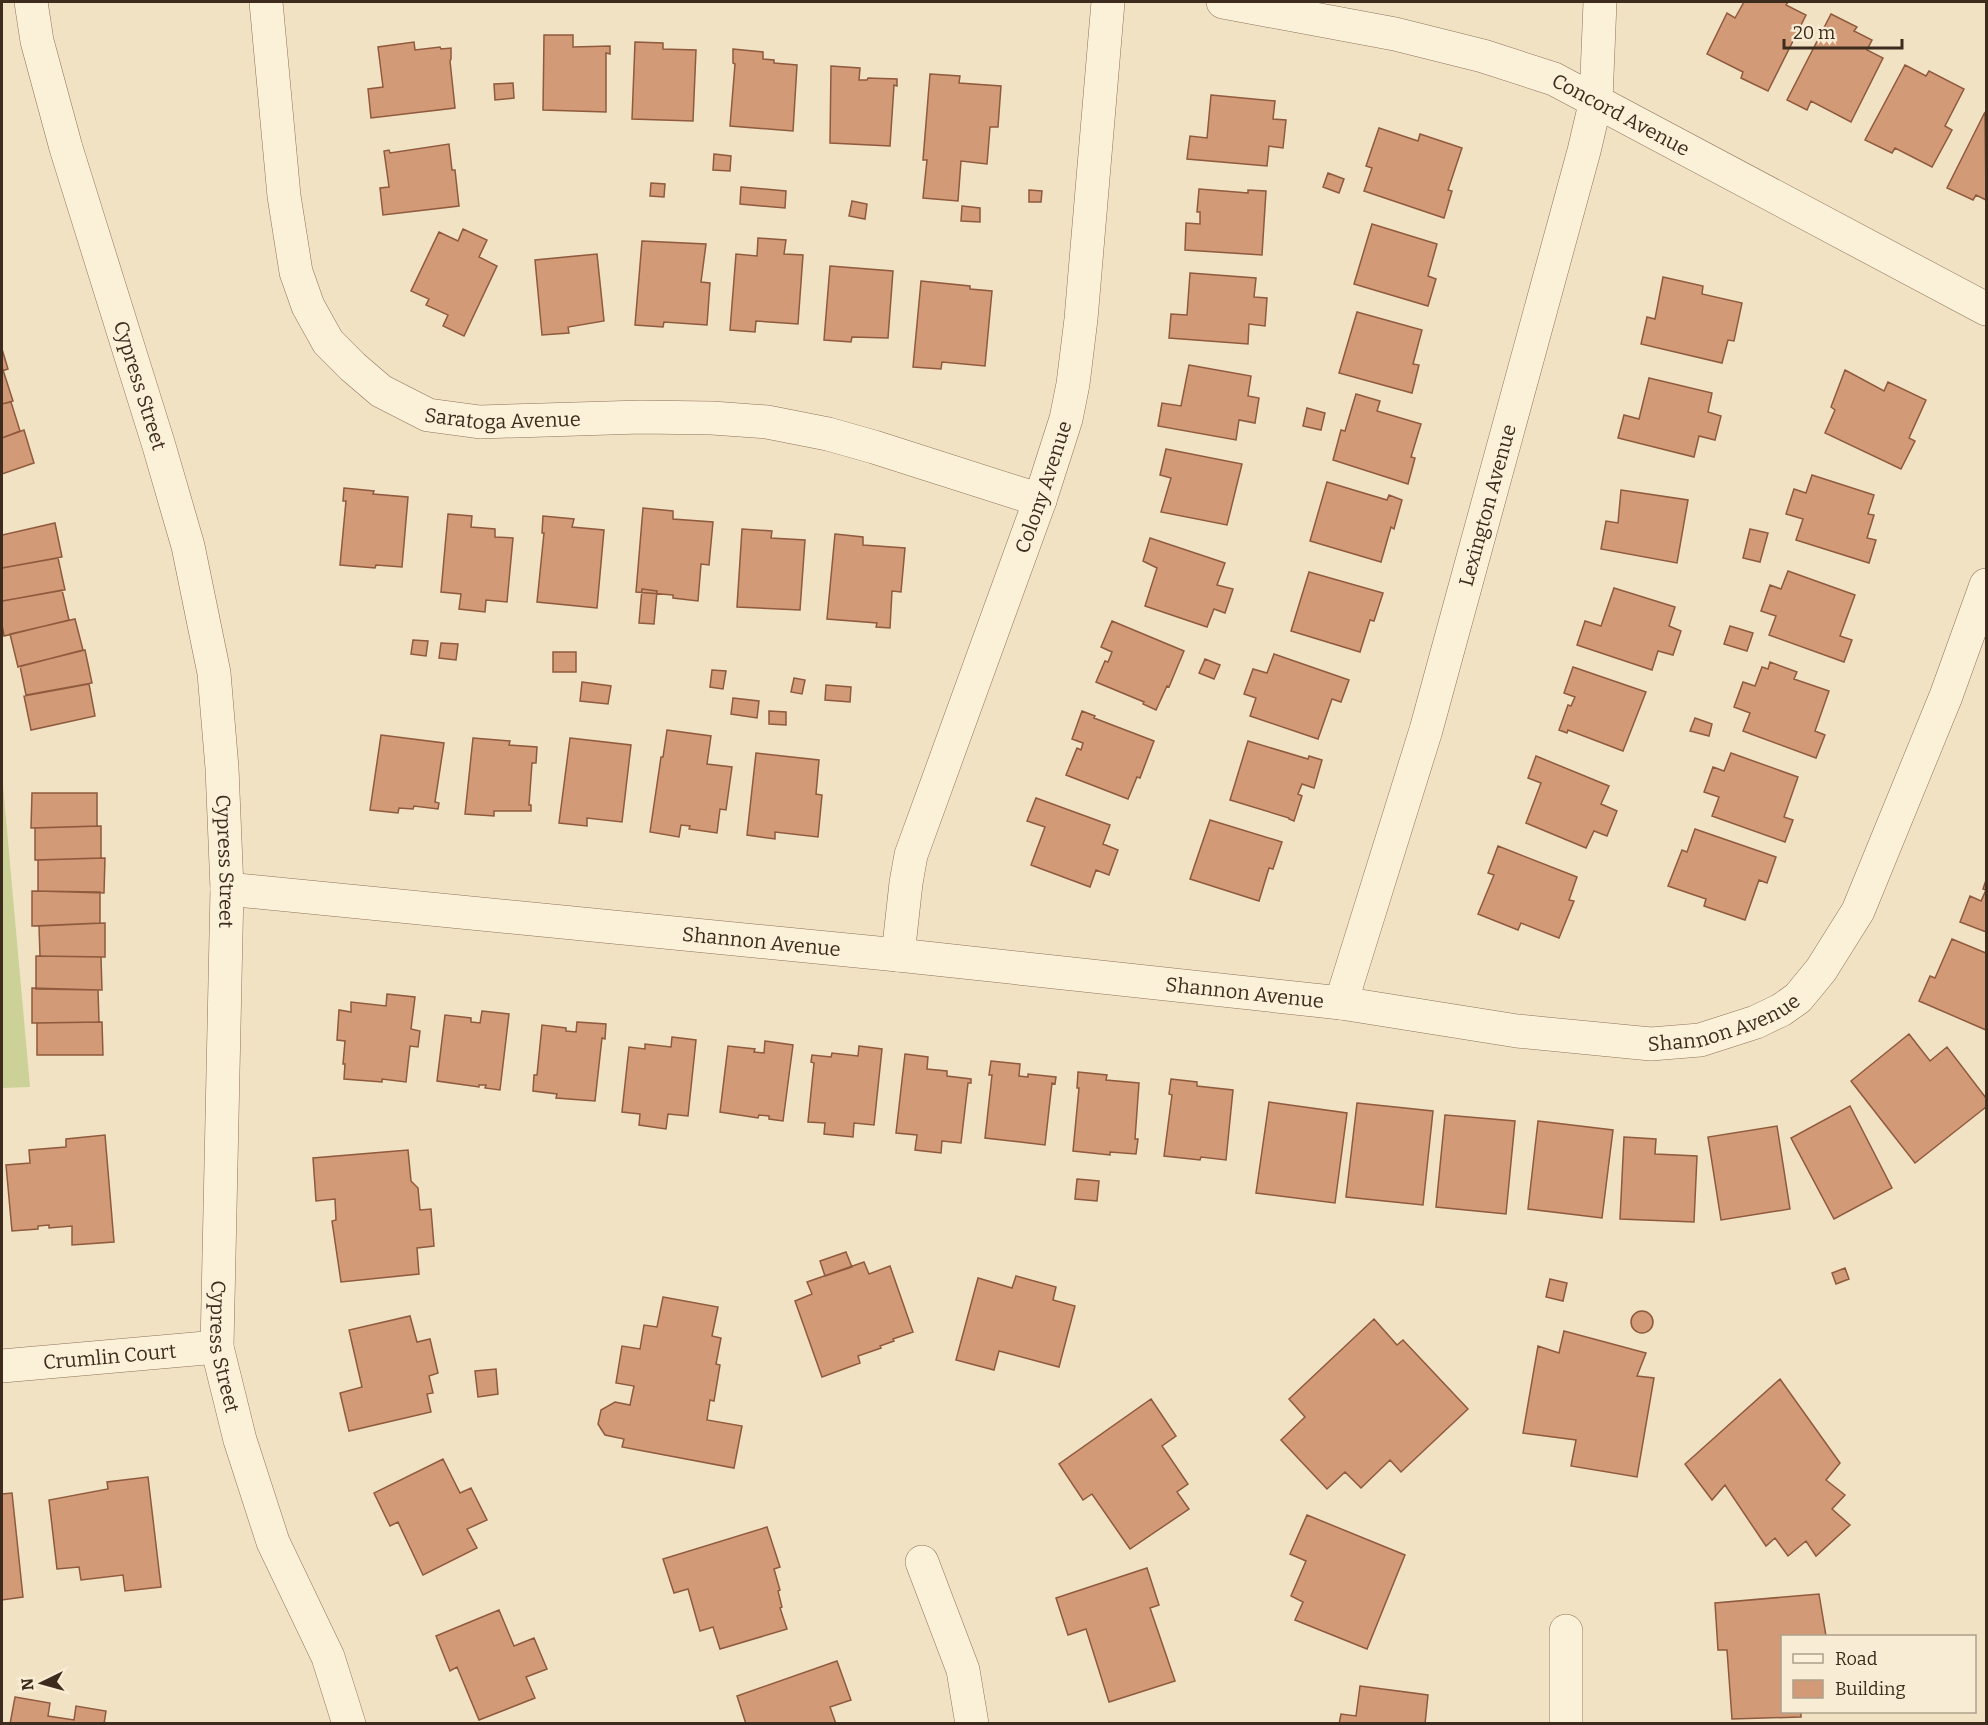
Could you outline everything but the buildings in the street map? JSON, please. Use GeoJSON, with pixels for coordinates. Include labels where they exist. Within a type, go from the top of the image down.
{"type":"FeatureCollection","features":[{"type":"Feature","properties":{"kind":"street","name":"Cypress Street"},"geometry":{"type":"LineString","coordinates":[[31,2],[37,41],[66,148],[188,546],[214,673],[222,768],[227,889],[217,1347],[240,1440],[273,1542],[328,1658],[350,1724]]}},
{"type":"Feature","properties":{"kind":"street","name":"Saratoga Avenue"},"geometry":{"type":"LineString","coordinates":[[266,2],[284,196],[296,272],[308,306],[328,342],[381,391],[429,415],[480,422],[641,417],[712,418],[767,422],[828,434],[874,447],[1040,500]]}},
{"type":"Feature","properties":{"kind":"street","name":"Colony Avenue"},"geometry":{"type":"LineString","coordinates":[[898,955],[906,883],[912,855],[1040,500],[1066,419],[1074,373],[1096,153],[1108,2]]}},
{"type":"Feature","properties":{"kind":"street","name":"Concord Avenue"},"geometry":{"type":"LineString","coordinates":[[1223,2],[1395,34],[1483,56],[1554,78],[1986,309]]}},
{"type":"Feature","properties":{"kind":"street","name":"Lexington Avenue"},"geometry":{"type":"LineString","coordinates":[[1341,1003],[1426,730],[1584,151],[1596,100],[1600,2]]}},
{"type":"Feature","properties":{"kind":"street","name":"Shannon Avenue"},"geometry":{"type":"LineString","coordinates":[[227,889],[898,955],[1341,1003],[1517,1031],[1651,1044],[1700,1040],[1756,1022],[1781,1010],[1798,998],[1821,970],[1858,910],[1946,696],[1986,585]]}},
{"type":"Feature","properties":{"kind":"street","name":"Crumlin Court"},"geometry":{"type":"LineString","coordinates":[[2,1366],[217,1347]]}},
{"type":"Feature","properties":{"kind":"street"},"geometry":{"type":"LineString","coordinates":[[922,1562],[963,1670],[972,1724]]}},
{"type":"Feature","properties":{"kind":"street"},"geometry":{"type":"LineString","coordinates":[[1566,1631],[1566,1724]]}},
{"type":"Feature","properties":{"kind":"green space"},"geometry":{"type":"Polygon","coordinates":[[[2,774],[30,1087],[2,1088],[2,774]]]}}]}
